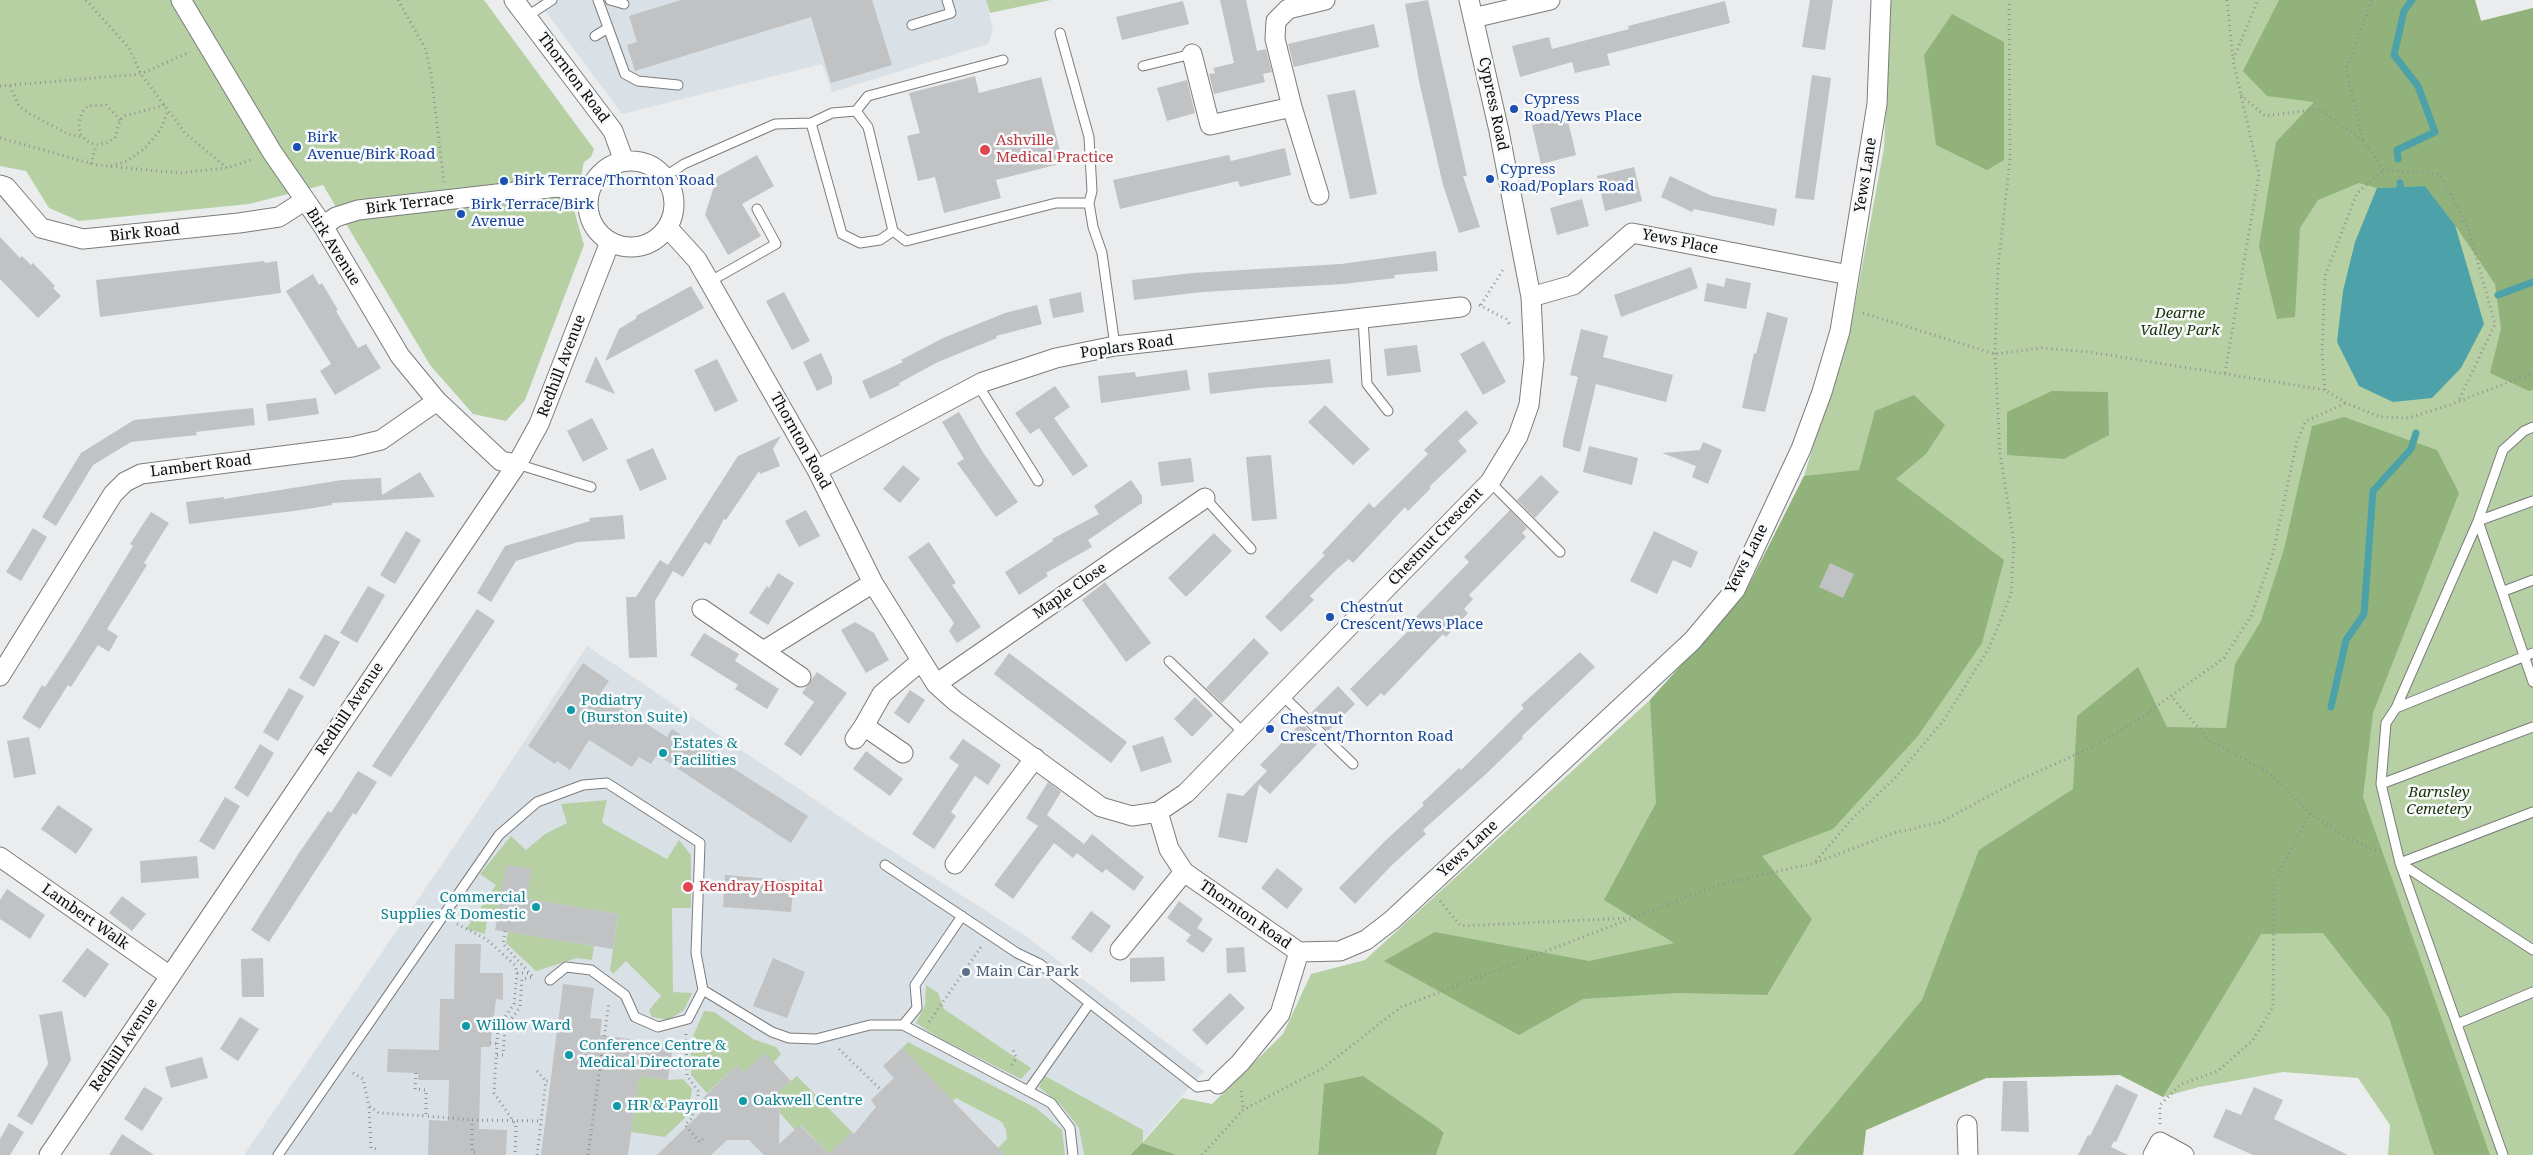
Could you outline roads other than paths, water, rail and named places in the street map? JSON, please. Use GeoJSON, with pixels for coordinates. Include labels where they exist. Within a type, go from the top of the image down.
{"type":"FeatureCollection","features":[{"type":"Feature","properties":{"kind":"street","name":"Birk Avenue"},"geometry":{"type":"LineString","coordinates":[[182,0],[272,152],[323,226],[400,356],[437,401],[501,461],[517,464]]}},
{"type":"Feature","properties":{"kind":"street","name":"Thornton Road"},"geometry":{"type":"LineString","coordinates":[[514,0],[613,131],[624,161]]}},
{"type":"Feature","properties":{"kind":"street"},"geometry":{"type":"LineString","coordinates":[[1320,195],[1292,107],[1275,40],[1276,21],[1288,9],[1325,0]]}},
{"type":"Feature","properties":{"kind":"street"},"geometry":{"type":"LineString","coordinates":[[1471,9],[1550,0]]}},
{"type":"Feature","properties":{"kind":"street","name":"Yews Lane"},"geometry":{"type":"LineString","coordinates":[[1299,952],[1340,951],[1366,940],[1392,920],[1692,641],[1735,590],[1801,449],[1822,392],[1845,307],[1877,104],[1881,0]]}},
{"type":"Feature","properties":{"kind":"street","name":"Cypress Road"},"geometry":{"type":"LineString","coordinates":[[1471,9],[1499,131],[1531,297]]}},
{"type":"Feature","properties":{"kind":"street"},"geometry":{"type":"LineString","coordinates":[[1192,54],[1210,125],[1292,107]]}},
{"type":"Feature","properties":{"kind":"street"},"geometry":{"type":"LineString","coordinates":[[624,161],[647,163],[666,176],[672,188],[675,202],[674,215],[668,228],[659,237],[642,246],[622,246],[610,242],[599,233],[591,220],[588,206],[589,194],[594,180],[612,164],[624,161]]}},
{"type":"Feature","properties":{"kind":"street","name":"Birk Road"},"geometry":{"type":"LineString","coordinates":[[0,185],[6,187],[41,228],[84,239],[279,217],[304,201]]}},
{"type":"Feature","properties":{"kind":"street","name":"Birk Terrace"},"geometry":{"type":"LineString","coordinates":[[323,226],[336,217],[358,210],[558,187],[589,194]]}},
{"type":"Feature","properties":{"kind":"street","name":"Thornton Road"},"geometry":{"type":"LineString","coordinates":[[668,228],[697,260],[817,470],[873,583],[920,662],[936,684],[955,701],[1101,807],[1132,816],[1158,812],[1169,849],[1184,872],[1299,952],[1280,1014],[1240,1063],[1218,1084]]}},
{"type":"Feature","properties":{"kind":"street","name":"Yews Place"},"geometry":{"type":"LineString","coordinates":[[1531,297],[1573,285],[1632,233],[1849,275]]}},
{"type":"Feature","properties":{"kind":"street","name":"Redhill Avenue"},"geometry":{"type":"LineString","coordinates":[[49,1155],[517,464],[539,424],[610,242]]}},
{"type":"Feature","properties":{"kind":"street","name":"Chestnut Crescent"},"geometry":{"type":"LineString","coordinates":[[1158,812],[1186,793],[1490,482],[1518,436],[1529,405],[1534,359],[1531,297]]}},
{"type":"Feature","properties":{"kind":"street","name":"Poplars Road"},"geometry":{"type":"LineString","coordinates":[[817,470],[978,385],[1056,358],[1114,346],[1461,307]]}},
{"type":"Feature","properties":{"kind":"street","name":"Lambert Road"},"geometry":{"type":"LineString","coordinates":[[0,676],[113,494],[124,482],[141,474],[352,447],[381,440],[437,401]]}},
{"type":"Feature","properties":{"kind":"street","name":"Maple Close"},"geometry":{"type":"LineString","coordinates":[[936,684],[1205,498]]}},
{"type":"Feature","properties":{"kind":"street"},"geometry":{"type":"LineString","coordinates":[[765,650],[873,583]]}},
{"type":"Feature","properties":{"kind":"street"},"geometry":{"type":"LineString","coordinates":[[702,609],[765,650],[801,677]]}},
{"type":"Feature","properties":{"kind":"street"},"geometry":{"type":"LineString","coordinates":[[903,752],[860,733],[882,694],[920,662]]}},
{"type":"Feature","properties":{"kind":"street"},"geometry":{"type":"LineString","coordinates":[[955,864],[1035,758]]}},
{"type":"Feature","properties":{"kind":"street","name":"Lambert Walk"},"geometry":{"type":"LineString","coordinates":[[0,857],[170,976]]}},
{"type":"Feature","properties":{"kind":"street","name":"Thornton Road"},"geometry":{"type":"LineString","coordinates":[[1120,950],[1184,872]]}},
{"type":"Feature","properties":{"kind":"street"},"geometry":{"type":"LineString","coordinates":[[1967,1125],[1968,1155]]}},
{"type":"Feature","properties":{"kind":"street"},"geometry":{"type":"LineString","coordinates":[[2156,1148],[2184,1155]]}},
{"type":"Feature","properties":{"kind":"lane"},"geometry":{"type":"LineString","coordinates":[[526,17],[552,0]]}},
{"type":"Feature","properties":{"kind":"lane"},"geometry":{"type":"LineString","coordinates":[[598,0],[625,74],[638,81],[678,85]]}},
{"type":"Feature","properties":{"kind":"lane"},"geometry":{"type":"LineString","coordinates":[[610,0],[624,4]]}},
{"type":"Feature","properties":{"kind":"lane"},"geometry":{"type":"LineString","coordinates":[[912,25],[951,13],[947,0]]}},
{"type":"Feature","properties":{"kind":"lane"},"geometry":{"type":"LineString","coordinates":[[595,36],[608,28]]}},
{"type":"Feature","properties":{"kind":"lane"},"geometry":{"type":"LineString","coordinates":[[1060,33],[1089,137],[1092,191],[1089,203],[1093,227],[1102,253],[1114,346]]}},
{"type":"Feature","properties":{"kind":"lane"},"geometry":{"type":"LineString","coordinates":[[1143,66],[1192,54]]}},
{"type":"Feature","properties":{"kind":"lane"},"geometry":{"type":"LineString","coordinates":[[666,176],[684,164],[775,124],[811,123],[832,113],[856,111],[868,96],[1003,60]]}},
{"type":"Feature","properties":{"kind":"lane"},"geometry":{"type":"LineString","coordinates":[[856,111],[868,127],[893,231],[906,241],[1056,203],[1089,203]]}},
{"type":"Feature","properties":{"kind":"lane"},"geometry":{"type":"LineString","coordinates":[[811,123],[842,234],[860,243],[880,240],[893,231]]}},
{"type":"Feature","properties":{"kind":"lane"},"geometry":{"type":"LineString","coordinates":[[709,282],[776,244],[757,209]]}},
{"type":"Feature","properties":{"kind":"lane"},"geometry":{"type":"LineString","coordinates":[[1364,319],[1368,384],[1388,411]]}},
{"type":"Feature","properties":{"kind":"lane"},"geometry":{"type":"LineString","coordinates":[[978,385],[1038,481]]}},
{"type":"Feature","properties":{"kind":"lane"},"geometry":{"type":"LineString","coordinates":[[2503,1155],[2400,862],[2381,784],[2386,723],[2396,708],[2478,521],[2503,450],[2524,431],[2533,427]]}},
{"type":"Feature","properties":{"kind":"lane"},"geometry":{"type":"LineString","coordinates":[[517,464],[591,487]]}},
{"type":"Feature","properties":{"kind":"lane"},"geometry":{"type":"LineString","coordinates":[[1490,482],[1560,552]]}},
{"type":"Feature","properties":{"kind":"lane"},"geometry":{"type":"LineString","coordinates":[[1205,498],[1251,549]]}},
{"type":"Feature","properties":{"kind":"lane"},"geometry":{"type":"LineString","coordinates":[[2478,521],[2533,501]]}},
{"type":"Feature","properties":{"kind":"lane"},"geometry":{"type":"LineString","coordinates":[[2478,521],[2529,654],[2533,682]]}},
{"type":"Feature","properties":{"kind":"lane"},"geometry":{"type":"LineString","coordinates":[[2504,591],[2533,580]]}},
{"type":"Feature","properties":{"kind":"lane"},"geometry":{"type":"LineString","coordinates":[[2396,708],[2529,654]]}},
{"type":"Feature","properties":{"kind":"lane"},"geometry":{"type":"LineString","coordinates":[[1169,661],[1244,732]]}},
{"type":"Feature","properties":{"kind":"lane"},"geometry":{"type":"LineString","coordinates":[[1281,694],[1353,764]]}},
{"type":"Feature","properties":{"kind":"lane"},"geometry":{"type":"LineString","coordinates":[[2381,784],[2533,727]]}},
{"type":"Feature","properties":{"kind":"lane"},"geometry":{"type":"LineString","coordinates":[[278,1155],[499,835],[538,802],[583,785],[608,783],[700,843],[696,953],[703,990],[688,1019],[658,1027],[635,1017],[625,995],[591,970],[566,967],[550,980]]}},
{"type":"Feature","properties":{"kind":"lane"},"geometry":{"type":"LineString","coordinates":[[2400,862],[2533,812]]}},
{"type":"Feature","properties":{"kind":"lane"},"geometry":{"type":"LineString","coordinates":[[2400,862],[2533,950]]}},
{"type":"Feature","properties":{"kind":"lane"},"geometry":{"type":"LineString","coordinates":[[884,865],[1040,964],[1197,1087],[1218,1084]]}},
{"type":"Feature","properties":{"kind":"lane"},"geometry":{"type":"LineString","coordinates":[[903,1025],[917,1008],[915,985],[962,916]]}},
{"type":"Feature","properties":{"kind":"lane"},"geometry":{"type":"LineString","coordinates":[[703,990],[772,1032],[789,1038],[816,1038],[870,1025],[903,1025],[1051,1103],[1070,1128],[1073,1155]]}},
{"type":"Feature","properties":{"kind":"lane"},"geometry":{"type":"LineString","coordinates":[[2457,1024],[2533,992]]}},
{"type":"Feature","properties":{"kind":"lane"},"geometry":{"type":"LineString","coordinates":[[1028,1091],[1089,1004]]}},
{"type":"Feature","properties":{"kind":"water"},"geometry":{"type":"Polygon","coordinates":[[[2425,186],[2455,225],[2484,324],[2461,368],[2432,398],[2393,402],[2359,386],[2337,342],[2343,291],[2355,242],[2377,188],[2425,186]]]}},
{"type":"Feature","properties":{"kind":"waterway"},"geometry":{"type":"LineString","coordinates":[[2398,159],[2397,150],[2435,132],[2418,86],[2394,55],[2404,11],[2412,0]]}},
{"type":"Feature","properties":{"kind":"waterway"},"geometry":{"type":"LineString","coordinates":[[2400,183],[2401,195]]}},
{"type":"Feature","properties":{"kind":"waterway"},"geometry":{"type":"LineString","coordinates":[[2498,295],[2533,282]]}},
{"type":"Feature","properties":{"kind":"waterway"},"geometry":{"type":"LineString","coordinates":[[2331,707],[2346,640],[2364,614],[2373,491],[2411,449],[2416,433]]}},
{"type":"Feature","properties":{"kind":"place","name":"Cypress Road/Yews Place"},"geometry":{"type":"Point","coordinates":[1514,109]}},
{"type":"Feature","properties":{"kind":"place","name":"Birk Avenue/Birk Road"},"geometry":{"type":"Point","coordinates":[297,147]}},
{"type":"Feature","properties":{"kind":"place","name":"Ashville Medical Practice"},"geometry":{"type":"Point","coordinates":[985,150]}},
{"type":"Feature","properties":{"kind":"place","name":"Cypress Road/Poplars Road"},"geometry":{"type":"Point","coordinates":[1490,179]}},
{"type":"Feature","properties":{"kind":"place","name":"Birk Terrace/Thornton Road"},"geometry":{"type":"Point","coordinates":[504,181]}},
{"type":"Feature","properties":{"kind":"place","name":"Birk Terrace/Birk Avenue"},"geometry":{"type":"Point","coordinates":[461,214]}},
{"type":"Feature","properties":{"kind":"place","name":"Chestnut Crescent/Yews Place"},"geometry":{"type":"Point","coordinates":[1330,617]}},
{"type":"Feature","properties":{"kind":"place","name":"Podiatry (Burston Suite)"},"geometry":{"type":"Point","coordinates":[571,710]}},
{"type":"Feature","properties":{"kind":"place","name":"Chestnut Crescent/Thornton Road"},"geometry":{"type":"Point","coordinates":[1270,729]}},
{"type":"Feature","properties":{"kind":"place","name":"Estates & Facilities"},"geometry":{"type":"Point","coordinates":[663,753]}},
{"type":"Feature","properties":{"kind":"place","name":"Kendray Hospital"},"geometry":{"type":"Point","coordinates":[688,887]}},
{"type":"Feature","properties":{"kind":"place","name":"Commercial Supplies & Domestic"},"geometry":{"type":"Point","coordinates":[536,907]}},
{"type":"Feature","properties":{"kind":"place","name":"Main Car Park"},"geometry":{"type":"Point","coordinates":[966,972]}},
{"type":"Feature","properties":{"kind":"place","name":"Willow Ward"},"geometry":{"type":"Point","coordinates":[466,1026]}},
{"type":"Feature","properties":{"kind":"place","name":"Conference Centre & Medical Directorate"},"geometry":{"type":"Point","coordinates":[569,1055]}},
{"type":"Feature","properties":{"kind":"place","name":"Oakwell Centre"},"geometry":{"type":"Point","coordinates":[743,1101]}},
{"type":"Feature","properties":{"kind":"place","name":"HR & Payroll"},"geometry":{"type":"Point","coordinates":[617,1106]}},
{"type":"Feature","properties":{"kind":"park label","name":"Dearne Valley Park"},"geometry":{"type":"Point","coordinates":[2180,322]}},
{"type":"Feature","properties":{"kind":"park label","name":"Barnsley Cemetery"},"geometry":{"type":"Point","coordinates":[2439,802]}}]}
